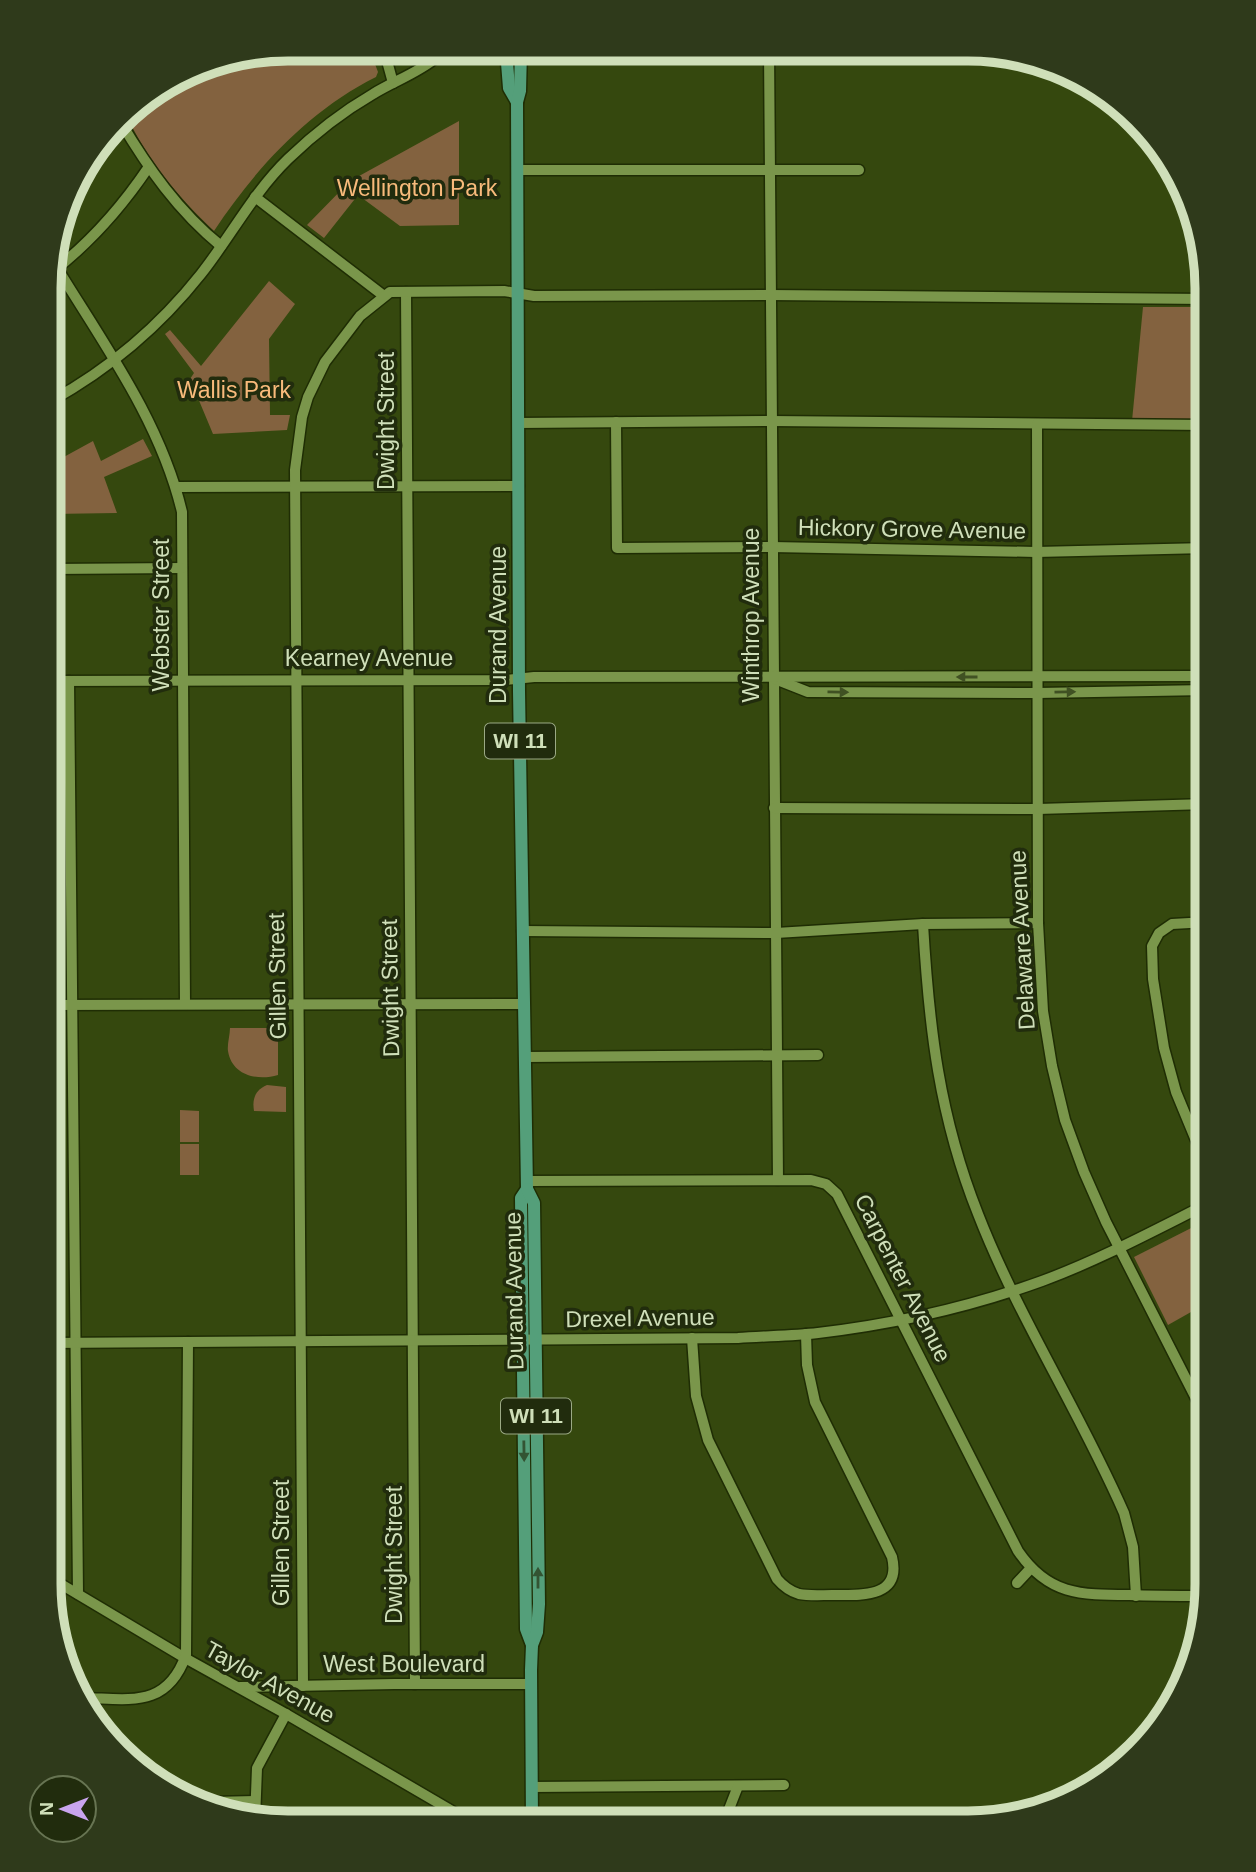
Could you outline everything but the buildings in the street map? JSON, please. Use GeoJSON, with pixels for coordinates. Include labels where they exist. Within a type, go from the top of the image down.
{"type":"FeatureCollection","features":[{"type":"Feature","properties":{"kind":"main road","name":"Durand Avenue"},"geometry":{"type":"LineString","coordinates":[[507,62],[509,88],[517,102]]}},
{"type":"Feature","properties":{"kind":"main road","name":"Durand Avenue"},"geometry":{"type":"LineString","coordinates":[[521,62],[517,102],[519,678],[527,1185],[533,1199],[529,1340],[539,1604],[537,1632],[531,1645],[532,1811]]}},
{"type":"Feature","properties":{"kind":"street","name":"Winthrop Avenue"},"geometry":{"type":"LineString","coordinates":[[769,61],[778,1180]]}},
{"type":"Feature","properties":{"kind":"street"},"geometry":{"type":"LineString","coordinates":[[385,62],[393,83]]}},
{"type":"Feature","properties":{"kind":"street"},"geometry":{"type":"LineString","coordinates":[[61,395],[113,361],[145,335],[175,305],[255,197],[286,161],[313,136],[341,114],[431,62]]}},
{"type":"Feature","properties":{"kind":"street"},"geometry":{"type":"LineString","coordinates":[[126,130],[149,168],[191,220],[221,246]]}},
{"type":"Feature","properties":{"kind":"street"},"geometry":{"type":"LineString","coordinates":[[63,258],[108,220],[149,168]]}},
{"type":"Feature","properties":{"kind":"street"},"geometry":{"type":"LineString","coordinates":[[517,170],[859,170]]}},
{"type":"Feature","properties":{"kind":"street"},"geometry":{"type":"LineString","coordinates":[[255,197],[384,296],[390,292],[504,291],[534,296],[1195,299]]}},
{"type":"Feature","properties":{"kind":"street","name":"Webster Street"},"geometry":{"type":"LineString","coordinates":[[62,280],[156,435],[176,486],[182,512],[186,1004]]}},
{"type":"Feature","properties":{"kind":"street","name":"Dwight Street"},"geometry":{"type":"LineString","coordinates":[[406,292],[415,1684]]}},
{"type":"Feature","properties":{"kind":"street","name":"Gillen Street"},"geometry":{"type":"LineString","coordinates":[[303,1685],[295,486],[299,431],[316,379],[347,330],[384,296]]}},
{"type":"Feature","properties":{"kind":"street"},"geometry":{"type":"LineString","coordinates":[[518,423],[771,421],[1195,425]]}},
{"type":"Feature","properties":{"kind":"street","name":"Hickory Grove Avenue"},"geometry":{"type":"LineString","coordinates":[[616,422],[617,548],[772,547],[1036,552],[1195,548]]}},
{"type":"Feature","properties":{"kind":"street","name":"Delaware Avenue"},"geometry":{"type":"LineString","coordinates":[[1037,424],[1038,923],[1043,1011],[1058,1091],[1084,1172],[1194,1397]]}},
{"type":"Feature","properties":{"kind":"street"},"geometry":{"type":"LineString","coordinates":[[176,486],[519,486]]}},
{"type":"Feature","properties":{"kind":"street"},"geometry":{"type":"LineString","coordinates":[[61,569],[182,568]]}},
{"type":"Feature","properties":{"kind":"street","name":"Kearney Avenue"},"geometry":{"type":"LineString","coordinates":[[61,681],[1195,676]]}},
{"type":"Feature","properties":{"kind":"street","name":"Kearney Avenue"},"geometry":{"type":"LineString","coordinates":[[772,677],[807,692],[1195,690]]}},
{"type":"Feature","properties":{"kind":"street"},"geometry":{"type":"LineString","coordinates":[[69,681],[78,1594]]}},
{"type":"Feature","properties":{"kind":"street"},"geometry":{"type":"LineString","coordinates":[[774,808],[1038,809],[1195,804]]}},
{"type":"Feature","properties":{"kind":"street"},"geometry":{"type":"LineString","coordinates":[[1194,1141],[1176,1092],[1164,1048],[1153,979],[1152,946],[1159,933],[1172,923],[1195,922]]}},
{"type":"Feature","properties":{"kind":"street"},"geometry":{"type":"LineString","coordinates":[[522,931],[776,933],[923,924],[1038,923]]}},
{"type":"Feature","properties":{"kind":"street"},"geometry":{"type":"LineString","coordinates":[[923,924],[930,1025],[940,1089],[956,1153],[978,1214],[1013,1290],[1124,1513],[1133,1547],[1136,1595]]}},
{"type":"Feature","properties":{"kind":"street"},"geometry":{"type":"LineString","coordinates":[[61,1005],[523,1004]]}},
{"type":"Feature","properties":{"kind":"street"},"geometry":{"type":"LineString","coordinates":[[525,1057],[818,1055]]}},
{"type":"Feature","properties":{"kind":"street","name":"Carpenter Avenue"},"geometry":{"type":"LineString","coordinates":[[527,1185],[778,1180],[818,1181],[832,1188],[1018,1551],[1031,1568],[1056,1587],[1079,1594],[1194,1596]]}},
{"type":"Feature","properties":{"kind":"street","name":"Drexel Avenue"},"geometry":{"type":"LineString","coordinates":[[61,1343],[529,1340],[806,1334],[901,1321],[969,1305],[1044,1280],[1119,1248],[1194,1210]]}},
{"type":"Feature","properties":{"kind":"street"},"geometry":{"type":"LineString","coordinates":[[692,1338],[696,1396],[708,1440],[776,1578],[789,1590],[804,1595],[866,1595],[884,1588],[892,1575],[892,1557],[816,1402],[808,1377],[806,1334]]}},
{"type":"Feature","properties":{"kind":"street"},"geometry":{"type":"LineString","coordinates":[[93,1698],[139,1698],[156,1694],[171,1683],[185,1658],[188,1342]]}},
{"type":"Feature","properties":{"kind":"street"},"geometry":{"type":"LineString","coordinates":[[1017,1583],[1031,1568]]}},
{"type":"Feature","properties":{"kind":"street","name":"Taylor Avenue"},"geometry":{"type":"LineString","coordinates":[[61,1584],[452,1811]]}},
{"type":"Feature","properties":{"kind":"street","name":"West Boulevard"},"geometry":{"type":"LineString","coordinates":[[237,1688],[530,1684]]}},
{"type":"Feature","properties":{"kind":"street"},"geometry":{"type":"LineString","coordinates":[[255,1808],[257,1768],[286,1714]]}},
{"type":"Feature","properties":{"kind":"street"},"geometry":{"type":"LineString","coordinates":[[532,1787],[784,1785]]}},
{"type":"Feature","properties":{"kind":"street"},"geometry":{"type":"LineString","coordinates":[[728,1811],[738,1786]]}},
{"type":"Feature","properties":{"kind":"street"},"geometry":{"type":"LineString","coordinates":[[225,1802],[255,1801]]}},
{"type":"Feature","properties":{"kind":"green space"},"geometry":{"type":"Polygon","coordinates":[[[273,62],[370,62],[375,64],[378,72],[376,77],[351,91],[306,124],[285,144],[247,186],[214,231],[164,177],[131,125],[162,99],[215,73],[273,62]]]}},
{"type":"Feature","properties":{"kind":"green space","name":"Wellington Park"},"geometry":{"type":"Polygon","coordinates":[[[459,121],[459,225],[400,226],[358,195],[324,238],[307,225],[350,181],[459,121]]]}},
{"type":"Feature","properties":{"kind":"green space","name":"Wallis Park"},"geometry":{"type":"Polygon","coordinates":[[[269,281],[295,304],[269,339],[270,415],[290,415],[287,430],[213,434],[190,379],[194,373],[165,334],[170,330],[201,366],[269,281]]]}},
{"type":"Feature","properties":{"kind":"green space"},"geometry":{"type":"Polygon","coordinates":[[[1143,307],[1195,307],[1195,421],[1132,421],[1143,307]]]}},
{"type":"Feature","properties":{"kind":"green space"},"geometry":{"type":"Polygon","coordinates":[[[143,439],[152,456],[104,477],[117,513],[61,514],[61,459],[93,441],[101,461],[143,439]]]}},
{"type":"Feature","properties":{"kind":"green space"},"geometry":{"type":"Polygon","coordinates":[[[230,1028],[273,1028],[278,1033],[278,1075],[254,1077],[240,1071],[230,1059],[228,1051],[230,1028]]]}},
{"type":"Feature","properties":{"kind":"green space"},"geometry":{"type":"Polygon","coordinates":[[[267,1085],[286,1087],[286,1112],[254,1111],[255,1095],[267,1085]]]}},
{"type":"Feature","properties":{"kind":"green space"},"geometry":{"type":"Polygon","coordinates":[[[180,1110],[199,1111],[199,1142],[180,1142],[180,1110]]]}},
{"type":"Feature","properties":{"kind":"green space"},"geometry":{"type":"Polygon","coordinates":[[[180,1144],[199,1144],[199,1175],[180,1175],[180,1144]]]}},
{"type":"Feature","properties":{"kind":"green space"},"geometry":{"type":"Polygon","coordinates":[[[1194,1226],[1194,1310],[1168,1325],[1134,1257],[1194,1226]]]}}]}
